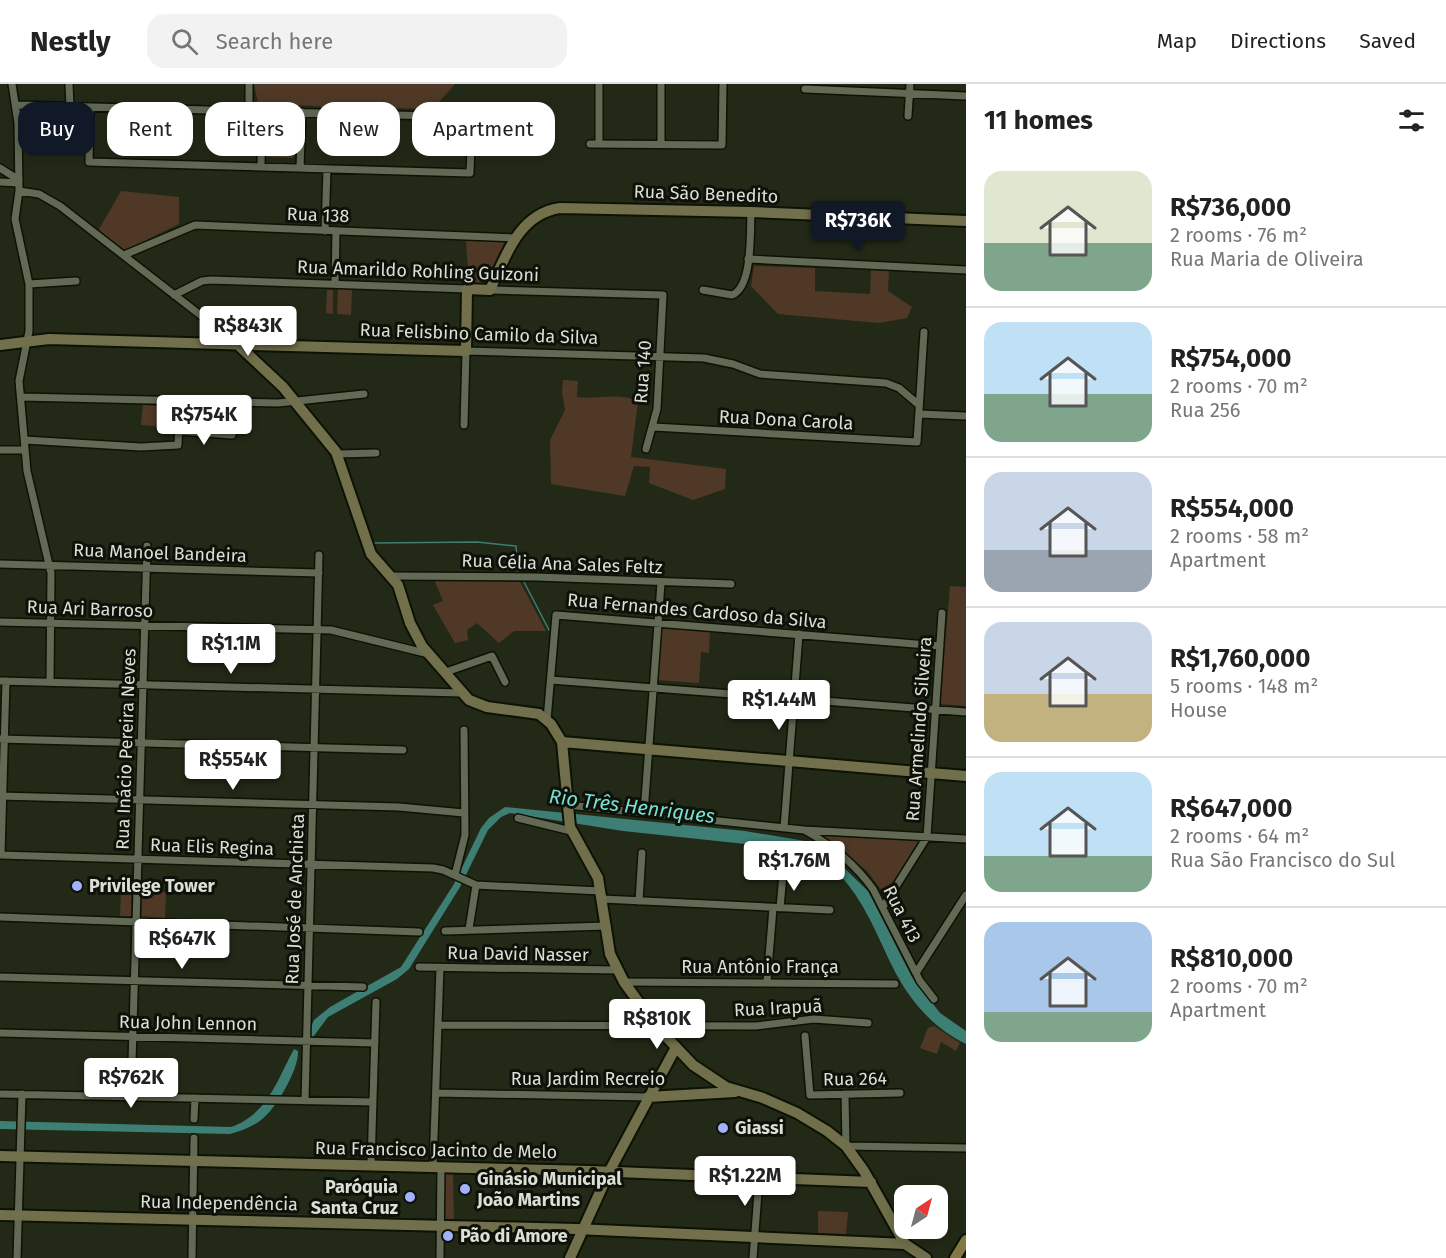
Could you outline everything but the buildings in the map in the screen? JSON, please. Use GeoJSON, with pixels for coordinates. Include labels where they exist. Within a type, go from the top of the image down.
{"type":"FeatureCollection","features":[{"type":"Feature","properties":{"kind":"main road"},"geometry":{"type":"LineString","coordinates":[[954,1258],[966,1240]]}},
{"type":"Feature","properties":{"kind":"street"},"geometry":{"type":"LineString","coordinates":[[12,84],[16,105],[19,184],[15,219],[29,284],[27,343],[20,372],[29,479],[50,565],[50,682]]}},
{"type":"Feature","properties":{"kind":"street"},"geometry":{"type":"LineString","coordinates":[[69,84],[70,102]]}},
{"type":"Feature","properties":{"kind":"street"},"geometry":{"type":"LineString","coordinates":[[249,84],[249,102]]}},
{"type":"Feature","properties":{"kind":"street"},"geometry":{"type":"LineString","coordinates":[[599,84],[599,144]]}},
{"type":"Feature","properties":{"kind":"street"},"geometry":{"type":"LineString","coordinates":[[661,84],[661,144]]}},
{"type":"Feature","properties":{"kind":"street"},"geometry":{"type":"LineString","coordinates":[[590,144],[722,145],[723,84]]}},
{"type":"Feature","properties":{"kind":"street"},"geometry":{"type":"LineString","coordinates":[[908,116],[910,84]]}},
{"type":"Feature","properties":{"kind":"street"},"geometry":{"type":"LineString","coordinates":[[805,88],[966,96]]}},
{"type":"Feature","properties":{"kind":"street"},"geometry":{"type":"LineString","coordinates":[[95,107],[205,110]]}},
{"type":"Feature","properties":{"kind":"street"},"geometry":{"type":"LineString","coordinates":[[89,156],[89,162],[470,173],[472,117],[305,112]]}},
{"type":"Feature","properties":{"kind":"street"},"geometry":{"type":"LineString","coordinates":[[261,156],[261,167]]}},
{"type":"Feature","properties":{"kind":"street"},"geometry":{"type":"LineString","coordinates":[[300,156],[300,168]]}},
{"type":"Feature","properties":{"kind":"street"},"geometry":{"type":"LineString","coordinates":[[0,168],[19,184],[51,200],[235,342],[266,369],[296,402],[337,454],[371,554],[392,576],[401,591],[416,635],[429,654],[447,672],[461,693],[479,705],[535,712],[547,720],[562,742],[570,827],[596,874],[602,895],[610,954],[616,970],[654,1025],[675,1049],[714,1080],[797,1113],[846,1146],[871,1182],[905,1244],[926,1258]]}},
{"type":"Feature","properties":{"kind":"street"},"geometry":{"type":"LineString","coordinates":[[326,231],[327,169]]}},
{"type":"Feature","properties":{"kind":"street"},"geometry":{"type":"LineString","coordinates":[[0,182],[19,184]]}},
{"type":"Feature","properties":{"kind":"street","name":"Rua São Benedito"},"geometry":{"type":"LineString","coordinates":[[490,290],[516,238],[537,214],[560,208],[750,212],[966,221]]}},
{"type":"Feature","properties":{"kind":"street"},"geometry":{"type":"LineString","coordinates":[[703,290],[736,294],[745,279],[750,212]]}},
{"type":"Feature","properties":{"kind":"street","name":"Rua 138"},"geometry":{"type":"LineString","coordinates":[[124,255],[195,225],[516,238]]}},
{"type":"Feature","properties":{"kind":"street"},"geometry":{"type":"LineString","coordinates":[[335,284],[336,231]]}},
{"type":"Feature","properties":{"kind":"street"},"geometry":{"type":"LineString","coordinates":[[748,259],[966,270]]}},
{"type":"Feature","properties":{"kind":"street","name":"Rua Amarildo Rohling Guizoni"},"geometry":{"type":"LineString","coordinates":[[174,295],[205,280],[663,295]]}},
{"type":"Feature","properties":{"kind":"street"},"geometry":{"type":"LineString","coordinates":[[29,284],[76,281]]}},
{"type":"Feature","properties":{"kind":"street"},"geometry":{"type":"LineString","coordinates":[[464,425],[467,289]]}},
{"type":"Feature","properties":{"kind":"street","name":"Rua 140"},"geometry":{"type":"LineString","coordinates":[[646,449],[654,428],[663,295]]}},
{"type":"Feature","properties":{"kind":"street"},"geometry":{"type":"LineString","coordinates":[[924,332],[919,414],[966,416]]}},
{"type":"Feature","properties":{"kind":"street","name":"Rua Felisbino Camilo da Silva"},"geometry":{"type":"LineString","coordinates":[[0,345],[48,339],[235,342],[715,360],[760,374],[886,383],[899,388],[920,405]]}},
{"type":"Feature","properties":{"kind":"street"},"geometry":{"type":"LineString","coordinates":[[22,397],[180,402],[296,402],[364,394]]}},
{"type":"Feature","properties":{"kind":"street"},"geometry":{"type":"LineString","coordinates":[[25,440],[141,447],[178,446],[180,402]]}},
{"type":"Feature","properties":{"kind":"street","name":"Rua Dona Carola"},"geometry":{"type":"LineString","coordinates":[[654,428],[917,442],[919,414]]}},
{"type":"Feature","properties":{"kind":"street"},"geometry":{"type":"LineString","coordinates":[[179,431],[232,435]]}},
{"type":"Feature","properties":{"kind":"street"},"geometry":{"type":"LineString","coordinates":[[0,450],[25,450]]}},
{"type":"Feature","properties":{"kind":"street"},"geometry":{"type":"LineString","coordinates":[[337,454],[376,453]]}},
{"type":"Feature","properties":{"kind":"street","name":"Rua Inácio Pereira Neves"},"geometry":{"type":"LineString","coordinates":[[131,1097],[147,546]]}},
{"type":"Feature","properties":{"kind":"street","name":"Rua José de Anchieta"},"geometry":{"type":"LineString","coordinates":[[305,1101],[319,555]]}},
{"type":"Feature","properties":{"kind":"street","name":"Rua Manoel Bandeira"},"geometry":{"type":"LineString","coordinates":[[0,564],[319,573]]}},
{"type":"Feature","properties":{"kind":"street","name":"Rua Célia Ana Sales Feltz"},"geometry":{"type":"LineString","coordinates":[[392,576],[525,577],[731,584]]}},
{"type":"Feature","properties":{"kind":"street"},"geometry":{"type":"LineString","coordinates":[[644,813],[661,583]]}},
{"type":"Feature","properties":{"kind":"street","name":"Rua Armelindo Silveira"},"geometry":{"type":"LineString","coordinates":[[883,907],[927,837],[942,614]]}},
{"type":"Feature","properties":{"kind":"street","name":"Rua Fernandes Cardoso da Silva"},"geometry":{"type":"LineString","coordinates":[[547,720],[556,615],[940,646]]}},
{"type":"Feature","properties":{"kind":"street","name":"Rua Ari Barroso"},"geometry":{"type":"LineString","coordinates":[[0,622],[317,629],[347,633],[429,654]]}},
{"type":"Feature","properties":{"kind":"street"},"geometry":{"type":"LineString","coordinates":[[784,828],[799,634]]}},
{"type":"Feature","properties":{"kind":"street"},"geometry":{"type":"LineString","coordinates":[[447,672],[492,656],[505,682]]}},
{"type":"Feature","properties":{"kind":"street"},"geometry":{"type":"LineString","coordinates":[[550,680],[966,712]]}},
{"type":"Feature","properties":{"kind":"street"},"geometry":{"type":"LineString","coordinates":[[0,855],[3,681],[461,693]]}},
{"type":"Feature","properties":{"kind":"street"},"geometry":{"type":"LineString","coordinates":[[456,876],[464,844],[464,730]]}},
{"type":"Feature","properties":{"kind":"street"},"geometry":{"type":"LineString","coordinates":[[2,739],[404,750]]}},
{"type":"Feature","properties":{"kind":"street"},"geometry":{"type":"LineString","coordinates":[[562,742],[966,776]]}},
{"type":"Feature","properties":{"kind":"street"},"geometry":{"type":"LineString","coordinates":[[1,796],[408,808],[464,813]]}},
{"type":"Feature","properties":{"kind":"street"},"geometry":{"type":"LineString","coordinates":[[568,807],[804,830],[966,839]]}},
{"type":"Feature","properties":{"kind":"street"},"geometry":{"type":"LineString","coordinates":[[518,819],[570,827]]}},
{"type":"Feature","properties":{"kind":"street","name":"Rua 413"},"geometry":{"type":"LineString","coordinates":[[804,830],[834,848],[856,867],[873,889],[916,973],[934,999]]}},
{"type":"Feature","properties":{"kind":"street"},"geometry":{"type":"LineString","coordinates":[[639,901],[642,853]]}},
{"type":"Feature","properties":{"kind":"street","name":"Rua Elis Regina"},"geometry":{"type":"LineString","coordinates":[[0,855],[433,868],[473,884]]}},
{"type":"Feature","properties":{"kind":"street"},"geometry":{"type":"LineString","coordinates":[[767,981],[783,873]]}},
{"type":"Feature","properties":{"kind":"street"},"geometry":{"type":"LineString","coordinates":[[469,929],[473,884],[602,895],[639,901],[830,910]]}},
{"type":"Feature","properties":{"kind":"street"},"geometry":{"type":"LineString","coordinates":[[916,973],[966,895]]}},
{"type":"Feature","properties":{"kind":"street"},"geometry":{"type":"LineString","coordinates":[[0,917],[419,932]]}},
{"type":"Feature","properties":{"kind":"street"},"geometry":{"type":"LineString","coordinates":[[445,931],[607,926]]}},
{"type":"Feature","properties":{"kind":"street","name":"Rua David Nasser"},"geometry":{"type":"LineString","coordinates":[[419,967],[616,970]]}},
{"type":"Feature","properties":{"kind":"street"},"geometry":{"type":"LineString","coordinates":[[440,968],[436,1094],[440,1258]]}},
{"type":"Feature","properties":{"kind":"street"},"geometry":{"type":"LineString","coordinates":[[0,977],[363,987]]}},
{"type":"Feature","properties":{"kind":"street","name":"Rua Antônio França"},"geometry":{"type":"LineString","coordinates":[[624,982],[767,981],[895,984]]}},
{"type":"Feature","properties":{"kind":"street"},"geometry":{"type":"LineString","coordinates":[[371,1165],[376,1002]]}},
{"type":"Feature","properties":{"kind":"street","name":"Rua Irapuã"},"geometry":{"type":"LineString","coordinates":[[438,1025],[756,1026],[814,1019],[868,1023]]}},
{"type":"Feature","properties":{"kind":"street","name":"Rua John Lennon"},"geometry":{"type":"LineString","coordinates":[[0,1033],[375,1043]]}},
{"type":"Feature","properties":{"kind":"street","name":"Rua 264"},"geometry":{"type":"LineString","coordinates":[[805,1036],[810,1095],[900,1093]]}},
{"type":"Feature","properties":{"kind":"street"},"geometry":{"type":"LineString","coordinates":[[570,1258],[609,1172],[675,1049]]}},
{"type":"Feature","properties":{"kind":"street","name":"Rua Jardim Recreio"},"geometry":{"type":"LineString","coordinates":[[436,1094],[648,1097],[740,1092]]}},
{"type":"Feature","properties":{"kind":"street"},"geometry":{"type":"LineString","coordinates":[[0,1094],[373,1102]]}},
{"type":"Feature","properties":{"kind":"street"},"geometry":{"type":"LineString","coordinates":[[17,1258],[22,1094]]}},
{"type":"Feature","properties":{"kind":"street"},"geometry":{"type":"LineString","coordinates":[[845,1094],[846,1146]]}},
{"type":"Feature","properties":{"kind":"street"},"geometry":{"type":"LineString","coordinates":[[194,1119],[195,1098]]}},
{"type":"Feature","properties":{"kind":"street"},"geometry":{"type":"LineString","coordinates":[[192,1258],[195,1138]]}},
{"type":"Feature","properties":{"kind":"street"},"geometry":{"type":"LineString","coordinates":[[846,1146],[966,1148]]}},
{"type":"Feature","properties":{"kind":"street","name":"Rua Francisco Jacinto de Melo"},"geometry":{"type":"LineString","coordinates":[[0,1156],[609,1172],[871,1182]]}},
{"type":"Feature","properties":{"kind":"street"},"geometry":{"type":"LineString","coordinates":[[753,1258],[759,1179]]}},
{"type":"Feature","properties":{"kind":"street","name":"Rua Independência"},"geometry":{"type":"LineString","coordinates":[[0,1215],[583,1230],[905,1244]]}},
{"type":"Feature","properties":{"kind":"shaded area"},"geometry":{"type":"Polygon","coordinates":[[[254,84],[455,84],[439,102],[412,102],[412,109],[400,108],[400,102],[317,102],[317,106],[305,106],[305,102],[258,102],[254,84]]]}},
{"type":"Feature","properties":{"kind":"shaded area"},"geometry":{"type":"Polygon","coordinates":[[[268,156],[294,156],[293,158],[268,156]]]}},
{"type":"Feature","properties":{"kind":"shaded area"},"geometry":{"type":"Polygon","coordinates":[[[121,191],[179,197],[179,224],[124,251],[98,231],[121,191]]]}},
{"type":"Feature","properties":{"kind":"shaded area"},"geometry":{"type":"Polygon","coordinates":[[[466,238],[509,240],[488,286],[466,285],[468,267],[466,238]]]}},
{"type":"Feature","properties":{"kind":"shaded area"},"geometry":{"type":"Polygon","coordinates":[[[754,266],[815,268],[815,291],[870,294],[871,270],[889,271],[888,291],[912,307],[907,318],[879,323],[778,314],[751,286],[754,266]]]}},
{"type":"Feature","properties":{"kind":"shaded area"},"geometry":{"type":"Polygon","coordinates":[[[338,289],[352,290],[351,315],[337,314],[338,289]]]}},
{"type":"Feature","properties":{"kind":"shaded area"},"geometry":{"type":"Polygon","coordinates":[[[327,290],[333,290],[333,314],[326,313],[327,290]]]}},
{"type":"Feature","properties":{"kind":"shaded area"},"geometry":{"type":"Polygon","coordinates":[[[563,380],[578,381],[577,397],[623,397],[638,401],[631,457],[726,469],[725,489],[693,500],[649,483],[650,467],[634,466],[625,496],[551,484],[550,440],[565,410],[563,380]]]}},
{"type":"Feature","properties":{"kind":"shaded area"},"geometry":{"type":"Polygon","coordinates":[[[143,405],[178,407],[176,428],[141,425],[143,405]]]}},
{"type":"Feature","properties":{"kind":"shaded area"},"geometry":{"type":"Polygon","coordinates":[[[434,579],[520,582],[546,631],[514,631],[499,643],[477,623],[467,630],[468,640],[455,643],[433,605],[443,601],[434,579]]]}},
{"type":"Feature","properties":{"kind":"shaded area"},"geometry":{"type":"Polygon","coordinates":[[[950,586],[966,587],[966,706],[940,704],[950,586]]]}},
{"type":"Feature","properties":{"kind":"shaded area"},"geometry":{"type":"Polygon","coordinates":[[[661,626],[710,629],[709,653],[701,652],[699,683],[657,680],[661,626]]]}},
{"type":"Feature","properties":{"kind":"shaded area"},"geometry":{"type":"Polygon","coordinates":[[[826,834],[921,840],[885,895],[867,871],[823,836],[826,834]]]}},
{"type":"Feature","properties":{"kind":"shaded area"},"geometry":{"type":"Polygon","coordinates":[[[121,891],[131,891],[131,916],[120,916],[121,891]]]}},
{"type":"Feature","properties":{"kind":"shaded area"},"geometry":{"type":"Polygon","coordinates":[[[142,891],[166,892],[165,918],[141,916],[142,891]]]}},
{"type":"Feature","properties":{"kind":"shaded area"},"geometry":{"type":"Polygon","coordinates":[[[934,1026],[960,1043],[956,1051],[941,1042],[937,1054],[920,1048],[928,1028],[934,1026]]]}},
{"type":"Feature","properties":{"kind":"shaded area"},"geometry":{"type":"Polygon","coordinates":[[[445,1173],[453,1173],[454,1223],[444,1222],[445,1173]]]}},
{"type":"Feature","properties":{"kind":"shaded area"},"geometry":{"type":"Polygon","coordinates":[[[818,1211],[848,1212],[846,1234],[818,1233],[818,1211]]]}},
{"type":"Feature","properties":{"kind":"water"},"geometry":{"type":"Polygon","coordinates":[[[505,807],[745,831],[811,842],[841,865],[868,891],[912,977],[940,1013],[966,1031],[966,1044],[945,1032],[911,998],[858,899],[831,867],[813,856],[791,849],[623,831],[510,813],[501,817],[488,830],[460,887],[409,969],[397,979],[328,1017],[313,1037],[308,1034],[314,1020],[330,1007],[401,967],[454,884],[481,828],[489,818],[505,807]]]}},
{"type":"Feature","properties":{"kind":"water"},"geometry":{"type":"Polygon","coordinates":[[[294,1049],[298,1051],[291,1078],[267,1115],[258,1122],[230,1134],[0,1129],[0,1121],[231,1127],[244,1121],[263,1105],[294,1049]]]}},
{"type":"Feature","properties":{"kind":"waterway"},"geometry":{"type":"LineString","coordinates":[[374,543],[477,542],[516,546],[518,573]]}},
{"type":"Feature","properties":{"kind":"waterway"},"geometry":{"type":"LineString","coordinates":[[524,582],[549,630]]}},
{"type":"Feature","properties":{"kind":"place","name":"Privilege Tower"},"geometry":{"type":"Point","coordinates":[77,886]}},
{"type":"Feature","properties":{"kind":"place","name":"Giassi"},"geometry":{"type":"Point","coordinates":[723,1128]}},
{"type":"Feature","properties":{"kind":"place","name":"Ginásio Municipal João Martins"},"geometry":{"type":"Point","coordinates":[465,1189]}},
{"type":"Feature","properties":{"kind":"place","name":"Paróquia Santa Cruz"},"geometry":{"type":"Point","coordinates":[410,1197]}},
{"type":"Feature","properties":{"kind":"place","name":"Pão di Amore"},"geometry":{"type":"Point","coordinates":[448,1236]}},
{"type":"Feature","properties":{"kind":"water label","name":"Rio Três Henriques"},"geometry":{"type":"Point","coordinates":[632,806]}}]}
